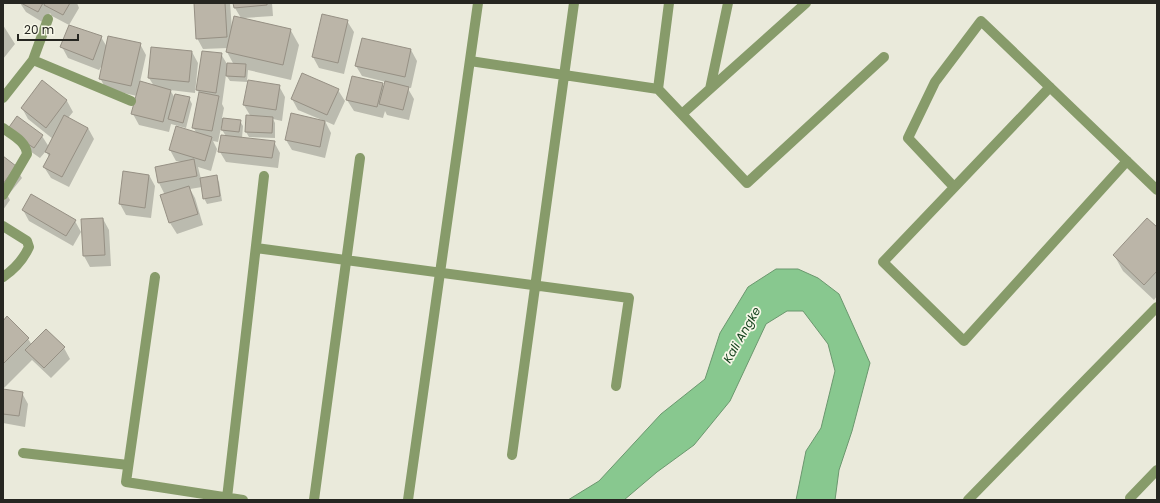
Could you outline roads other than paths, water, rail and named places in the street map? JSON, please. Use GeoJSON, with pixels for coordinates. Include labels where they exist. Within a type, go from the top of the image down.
{"type":"FeatureCollection","features":[{"type":"Feature","properties":{"kind":"street"},"geometry":{"type":"LineString","coordinates":[[408,500],[478,3]]}},
{"type":"Feature","properties":{"kind":"street"},"geometry":{"type":"LineString","coordinates":[[512,455],[574,3]]}},
{"type":"Feature","properties":{"kind":"street"},"geometry":{"type":"LineString","coordinates":[[658,89],[670,3]]}},
{"type":"Feature","properties":{"kind":"street"},"geometry":{"type":"LineString","coordinates":[[710,89],[728,3]]}},
{"type":"Feature","properties":{"kind":"street"},"geometry":{"type":"LineString","coordinates":[[682,114],[806,3]]}},
{"type":"Feature","properties":{"kind":"street"},"geometry":{"type":"LineString","coordinates":[[3,98],[33,60],[48,19]]}},
{"type":"Feature","properties":{"kind":"street"},"geometry":{"type":"LineString","coordinates":[[954,186],[908,138],[935,82],[981,21],[1157,190]]}},
{"type":"Feature","properties":{"kind":"street"},"geometry":{"type":"LineString","coordinates":[[470,61],[658,89],[747,183],[884,57]]}},
{"type":"Feature","properties":{"kind":"street"},"geometry":{"type":"LineString","coordinates":[[33,60],[131,101]]}},
{"type":"Feature","properties":{"kind":"street"},"geometry":{"type":"LineString","coordinates":[[1050,87],[883,262],[964,341],[1127,161]]}},
{"type":"Feature","properties":{"kind":"street"},"geometry":{"type":"LineString","coordinates":[[3,128],[22,142],[26,148],[27,154],[3,195]]}},
{"type":"Feature","properties":{"kind":"street"},"geometry":{"type":"LineString","coordinates":[[314,500],[360,158]]}},
{"type":"Feature","properties":{"kind":"street"},"geometry":{"type":"LineString","coordinates":[[227,498],[264,176]]}},
{"type":"Feature","properties":{"kind":"street"},"geometry":{"type":"LineString","coordinates":[[3,226],[27,241],[29,247],[24,257],[13,270],[3,277]]}},
{"type":"Feature","properties":{"kind":"street"},"geometry":{"type":"LineString","coordinates":[[256,248],[629,298],[616,386]]}},
{"type":"Feature","properties":{"kind":"street"},"geometry":{"type":"LineString","coordinates":[[155,277],[126,482],[243,500]]}},
{"type":"Feature","properties":{"kind":"street"},"geometry":{"type":"LineString","coordinates":[[968,500],[1157,307]]}},
{"type":"Feature","properties":{"kind":"street"},"geometry":{"type":"LineString","coordinates":[[23,452],[128,465]]}},
{"type":"Feature","properties":{"kind":"street"},"geometry":{"type":"LineString","coordinates":[[1130,498],[1157,470]]}},
{"type":"Feature","properties":{"kind":"water","name":"Kali Angke"},"geometry":{"type":"Polygon","coordinates":[[[776,269],[798,269],[818,278],[839,294],[870,363],[852,431],[839,470],[835,500],[796,500],[806,451],[821,428],[835,371],[828,344],[803,311],[787,311],[766,324],[730,401],[694,445],[657,472],[624,500],[568,500],[599,481],[661,414],[705,379],[720,333],[748,287],[776,269]]]}}]}
